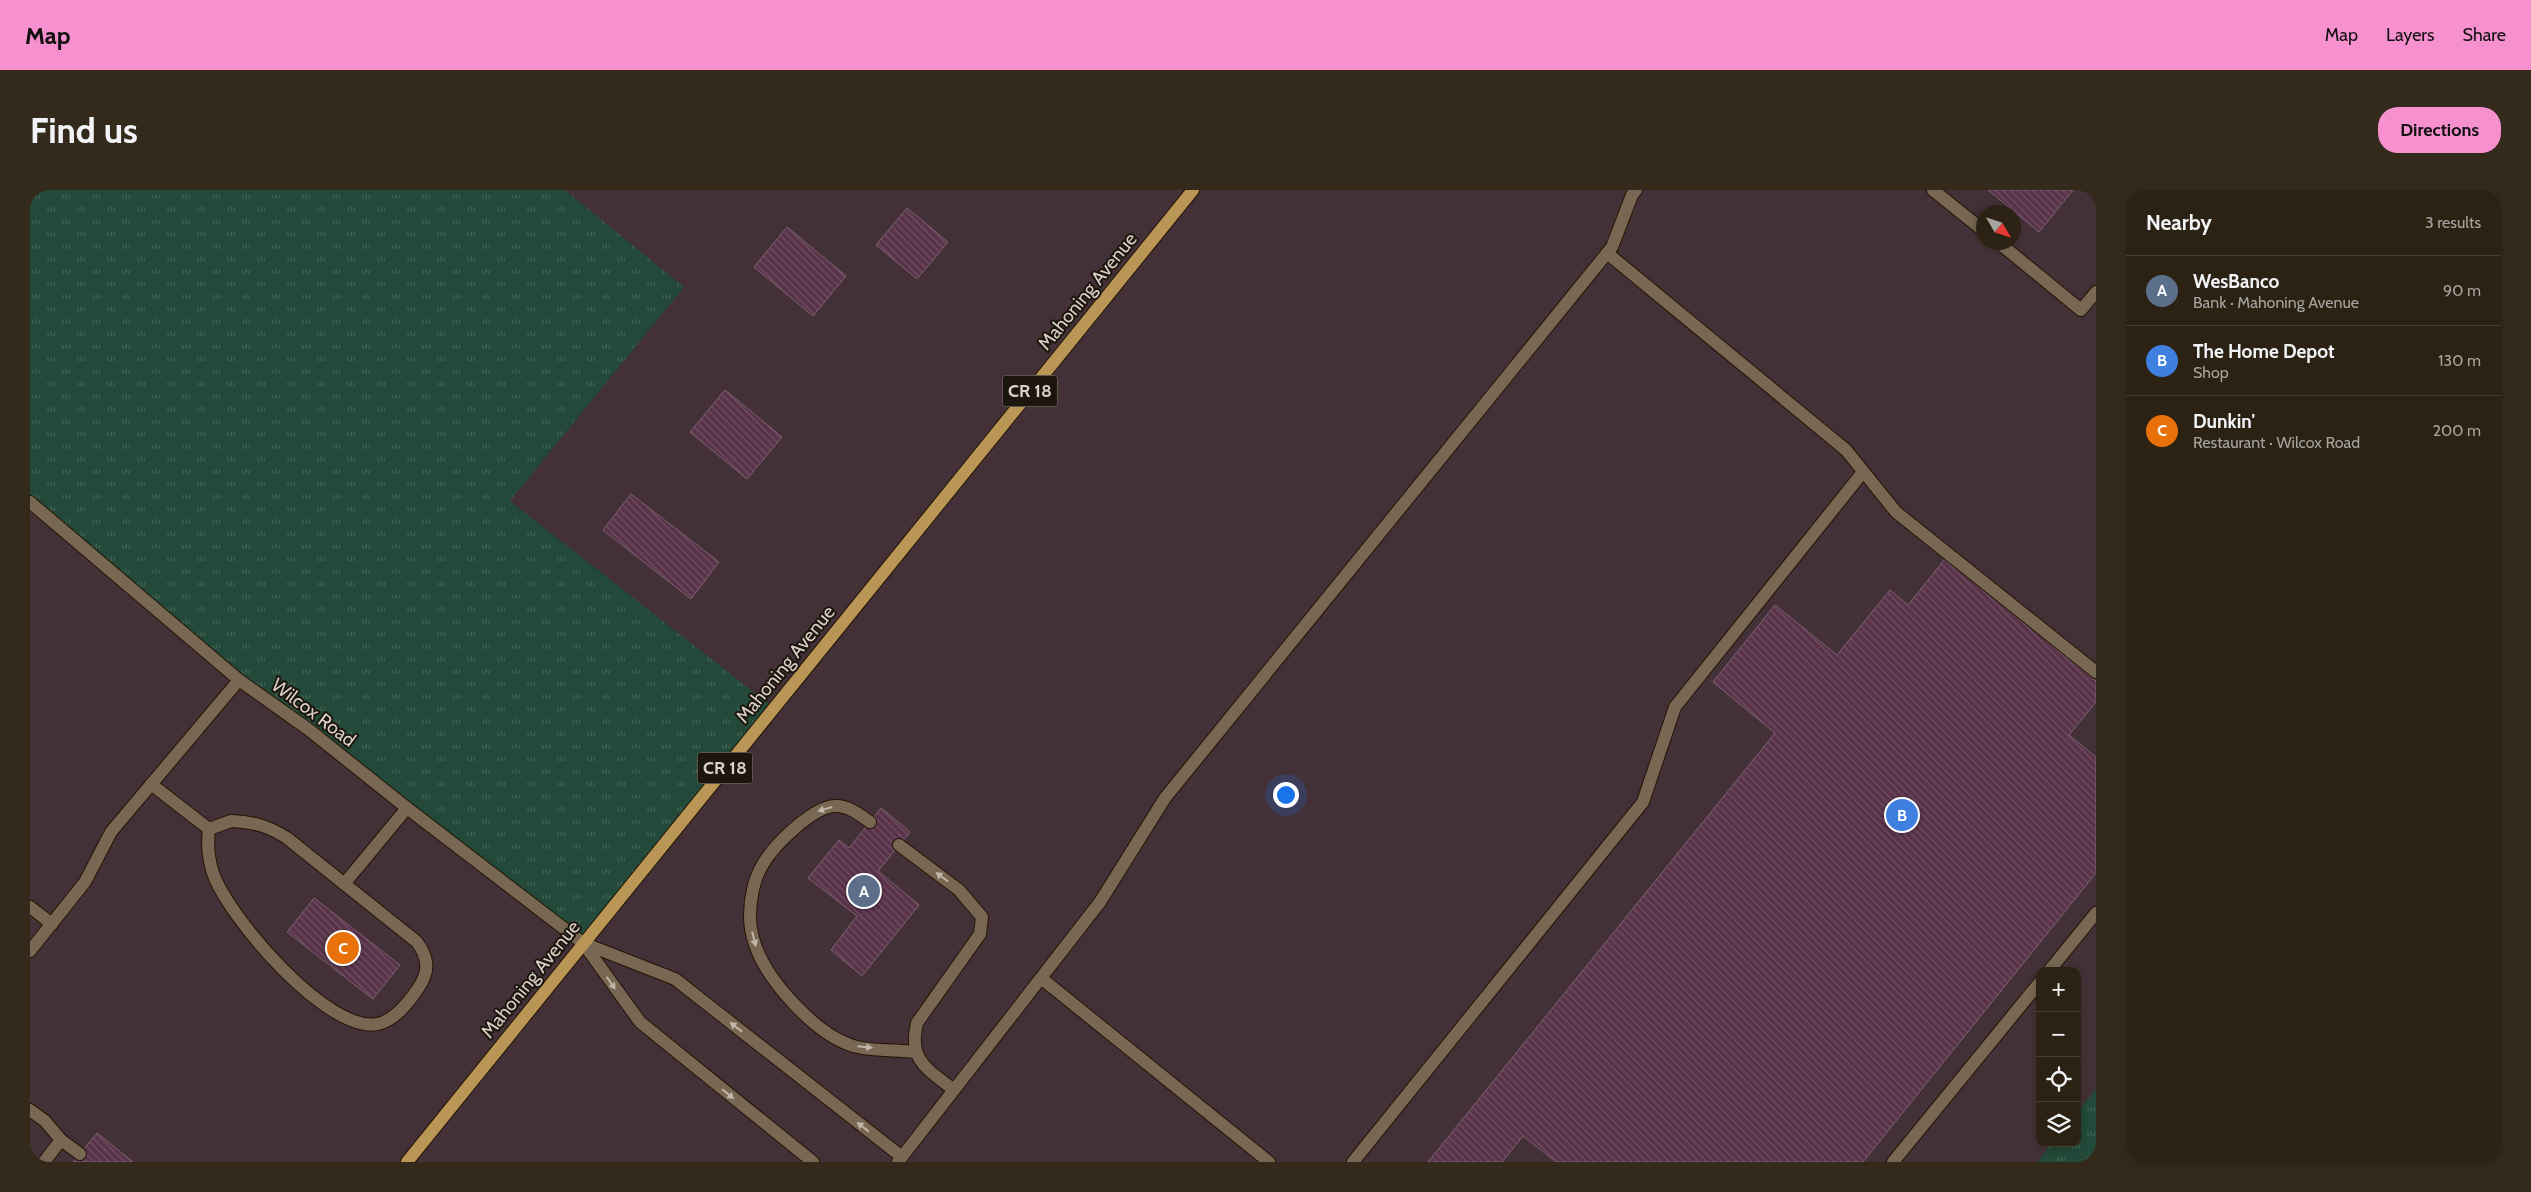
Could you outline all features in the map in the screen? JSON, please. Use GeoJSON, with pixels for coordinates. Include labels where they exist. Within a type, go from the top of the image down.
{"type":"FeatureCollection","features":[{"type":"Feature","properties":{"kind":"main road","name":"Mahoning Avenue"},"geometry":{"type":"LineString","coordinates":[[407,1162],[1193,190]]}},
{"type":"Feature","properties":{"kind":"street"},"geometry":{"type":"LineString","coordinates":[[583,943],[675,979],[900,1160],[1105,895],[1165,798],[1612,246],[1632,195],[1636,190]]}},
{"type":"Feature","properties":{"kind":"street"},"geometry":{"type":"LineString","coordinates":[[1933,190],[1976,225]]}},
{"type":"Feature","properties":{"kind":"street"},"geometry":{"type":"LineString","coordinates":[[2008,250],[2081,310],[2096,292]]}},
{"type":"Feature","properties":{"kind":"street"},"geometry":{"type":"LineString","coordinates":[[1606,253],[1846,450],[1896,512],[2096,672]]}},
{"type":"Feature","properties":{"kind":"street"},"geometry":{"type":"LineString","coordinates":[[1354,1162],[1643,802],[1675,707],[1863,472]]}},
{"type":"Feature","properties":{"kind":"street","name":"Wilcox Road"},"geometry":{"type":"LineString","coordinates":[[30,502],[239,680],[308,729],[407,808],[583,943]]}},
{"type":"Feature","properties":{"kind":"street"},"geometry":{"type":"LineString","coordinates":[[30,951],[84,882],[111,832],[239,680]]}},
{"type":"Feature","properties":{"kind":"street"},"geometry":{"type":"LineString","coordinates":[[151,784],[209,829]]}},
{"type":"Feature","properties":{"kind":"street"},"geometry":{"type":"LineString","coordinates":[[870,822],[853,811],[835,806],[817,811],[776,846],[762,865],[754,888],[750,916],[754,942],[766,969],[777,987],[831,1037],[858,1047],[914,1052]]}},
{"type":"Feature","properties":{"kind":"street"},"geometry":{"type":"LineString","coordinates":[[344,884],[407,808]]}},
{"type":"Feature","properties":{"kind":"street"},"geometry":{"type":"LineString","coordinates":[[231,821],[253,822],[270,827],[287,838],[417,942],[425,953],[428,967],[423,982],[391,1019],[377,1024],[365,1023],[328,1007],[293,979],[262,949],[237,916],[214,875],[206,847],[209,829],[231,821]]}},
{"type":"Feature","properties":{"kind":"street"},"geometry":{"type":"LineString","coordinates":[[899,845],[959,890],[982,916],[980,934],[917,1023],[913,1038],[914,1052],[924,1066],[954,1090]]}},
{"type":"Feature","properties":{"kind":"street"},"geometry":{"type":"LineString","coordinates":[[30,907],[52,924]]}},
{"type":"Feature","properties":{"kind":"street"},"geometry":{"type":"LineString","coordinates":[[2052,967],[2096,913]]}},
{"type":"Feature","properties":{"kind":"street"},"geometry":{"type":"LineString","coordinates":[[583,943],[640,1022],[813,1162]]}},
{"type":"Feature","properties":{"kind":"street"},"geometry":{"type":"LineString","coordinates":[[1041,978],[1269,1162]]}},
{"type":"Feature","properties":{"kind":"street"},"geometry":{"type":"LineString","coordinates":[[1893,1162],[2036,987]]}},
{"type":"Feature","properties":{"kind":"street"},"geometry":{"type":"LineString","coordinates":[[30,1110],[45,1121],[61,1140],[80,1154]]}},
{"type":"Feature","properties":{"kind":"street"},"geometry":{"type":"LineString","coordinates":[[44,1162],[61,1140]]}},
{"type":"Feature","properties":{"kind":"shaded area"},"geometry":{"type":"Polygon","coordinates":[[[565,190],[2096,190],[2096,1089],[2081,1107],[2081,967],[2036,967],[2036,1147],[2049,1147],[2037,1162],[30,1162],[30,500],[774,708],[510,501],[684,287],[565,190]]]}},
{"type":"Feature","properties":{"kind":"green space"},"geometry":{"type":"Polygon","coordinates":[[[30,190],[565,190],[684,287],[510,501],[774,708],[583,943],[239,680],[30,500],[30,190]]]}},
{"type":"Feature","properties":{"kind":"green space"},"geometry":{"type":"Polygon","coordinates":[[[2096,1089],[2096,1162],[2037,1162],[2049,1147],[2081,1147],[2081,1107],[2096,1089]]]}},
{"type":"Feature","properties":{"kind":"building"},"geometry":{"type":"Polygon","coordinates":[[[1988,190],[2073,190],[2039,232],[2021,217],[2021,205],[2006,205],[1988,190]]]}},
{"type":"Feature","properties":{"kind":"building"},"geometry":{"type":"Polygon","coordinates":[[[907,208],[948,242],[917,279],[876,245],[907,208]]]}},
{"type":"Feature","properties":{"kind":"building"},"geometry":{"type":"Polygon","coordinates":[[[787,227],[846,276],[813,316],[754,267],[787,227]]]}},
{"type":"Feature","properties":{"kind":"building"},"geometry":{"type":"Polygon","coordinates":[[[725,390],[782,437],[747,479],[690,432],[725,390]]]}},
{"type":"Feature","properties":{"kind":"building"},"geometry":{"type":"Polygon","coordinates":[[[631,494],[719,562],[691,599],[603,530],[631,494]]]}},
{"type":"Feature","properties":{"kind":"building"},"geometry":{"type":"Polygon","coordinates":[[[1945,559],[2096,681],[2096,702],[2069,735],[2096,757],[2096,873],[1863,1162],[1556,1162],[1523,1136],[1502,1162],[1428,1162],[1775,733],[1713,682],[1775,605],[1837,655],[1890,590],[1908,605],[1945,559]]]}},
{"type":"Feature","properties":{"kind":"building"},"geometry":{"type":"Polygon","coordinates":[[[881,808],[910,832],[878,871],[919,905],[862,976],[831,950],[857,916],[808,878],[839,840],[849,848],[881,808]]]}},
{"type":"Feature","properties":{"kind":"building"},"geometry":{"type":"Polygon","coordinates":[[[314,898],[400,965],[373,999],[287,932],[314,898]]]}},
{"type":"Feature","properties":{"kind":"building"},"geometry":{"type":"Polygon","coordinates":[[[97,1133],[133,1162],[73,1162],[97,1133]]]}},
{"type":"Feature","properties":{"kind":"place","name":"The Home Depot"},"geometry":{"type":"Point","coordinates":[1902,815]}},
{"type":"Feature","properties":{"kind":"place","name":"WesBanco"},"geometry":{"type":"Point","coordinates":[864,891]}},
{"type":"Feature","properties":{"kind":"place","name":"Dunkin'"},"geometry":{"type":"Point","coordinates":[343,948]}}]}
